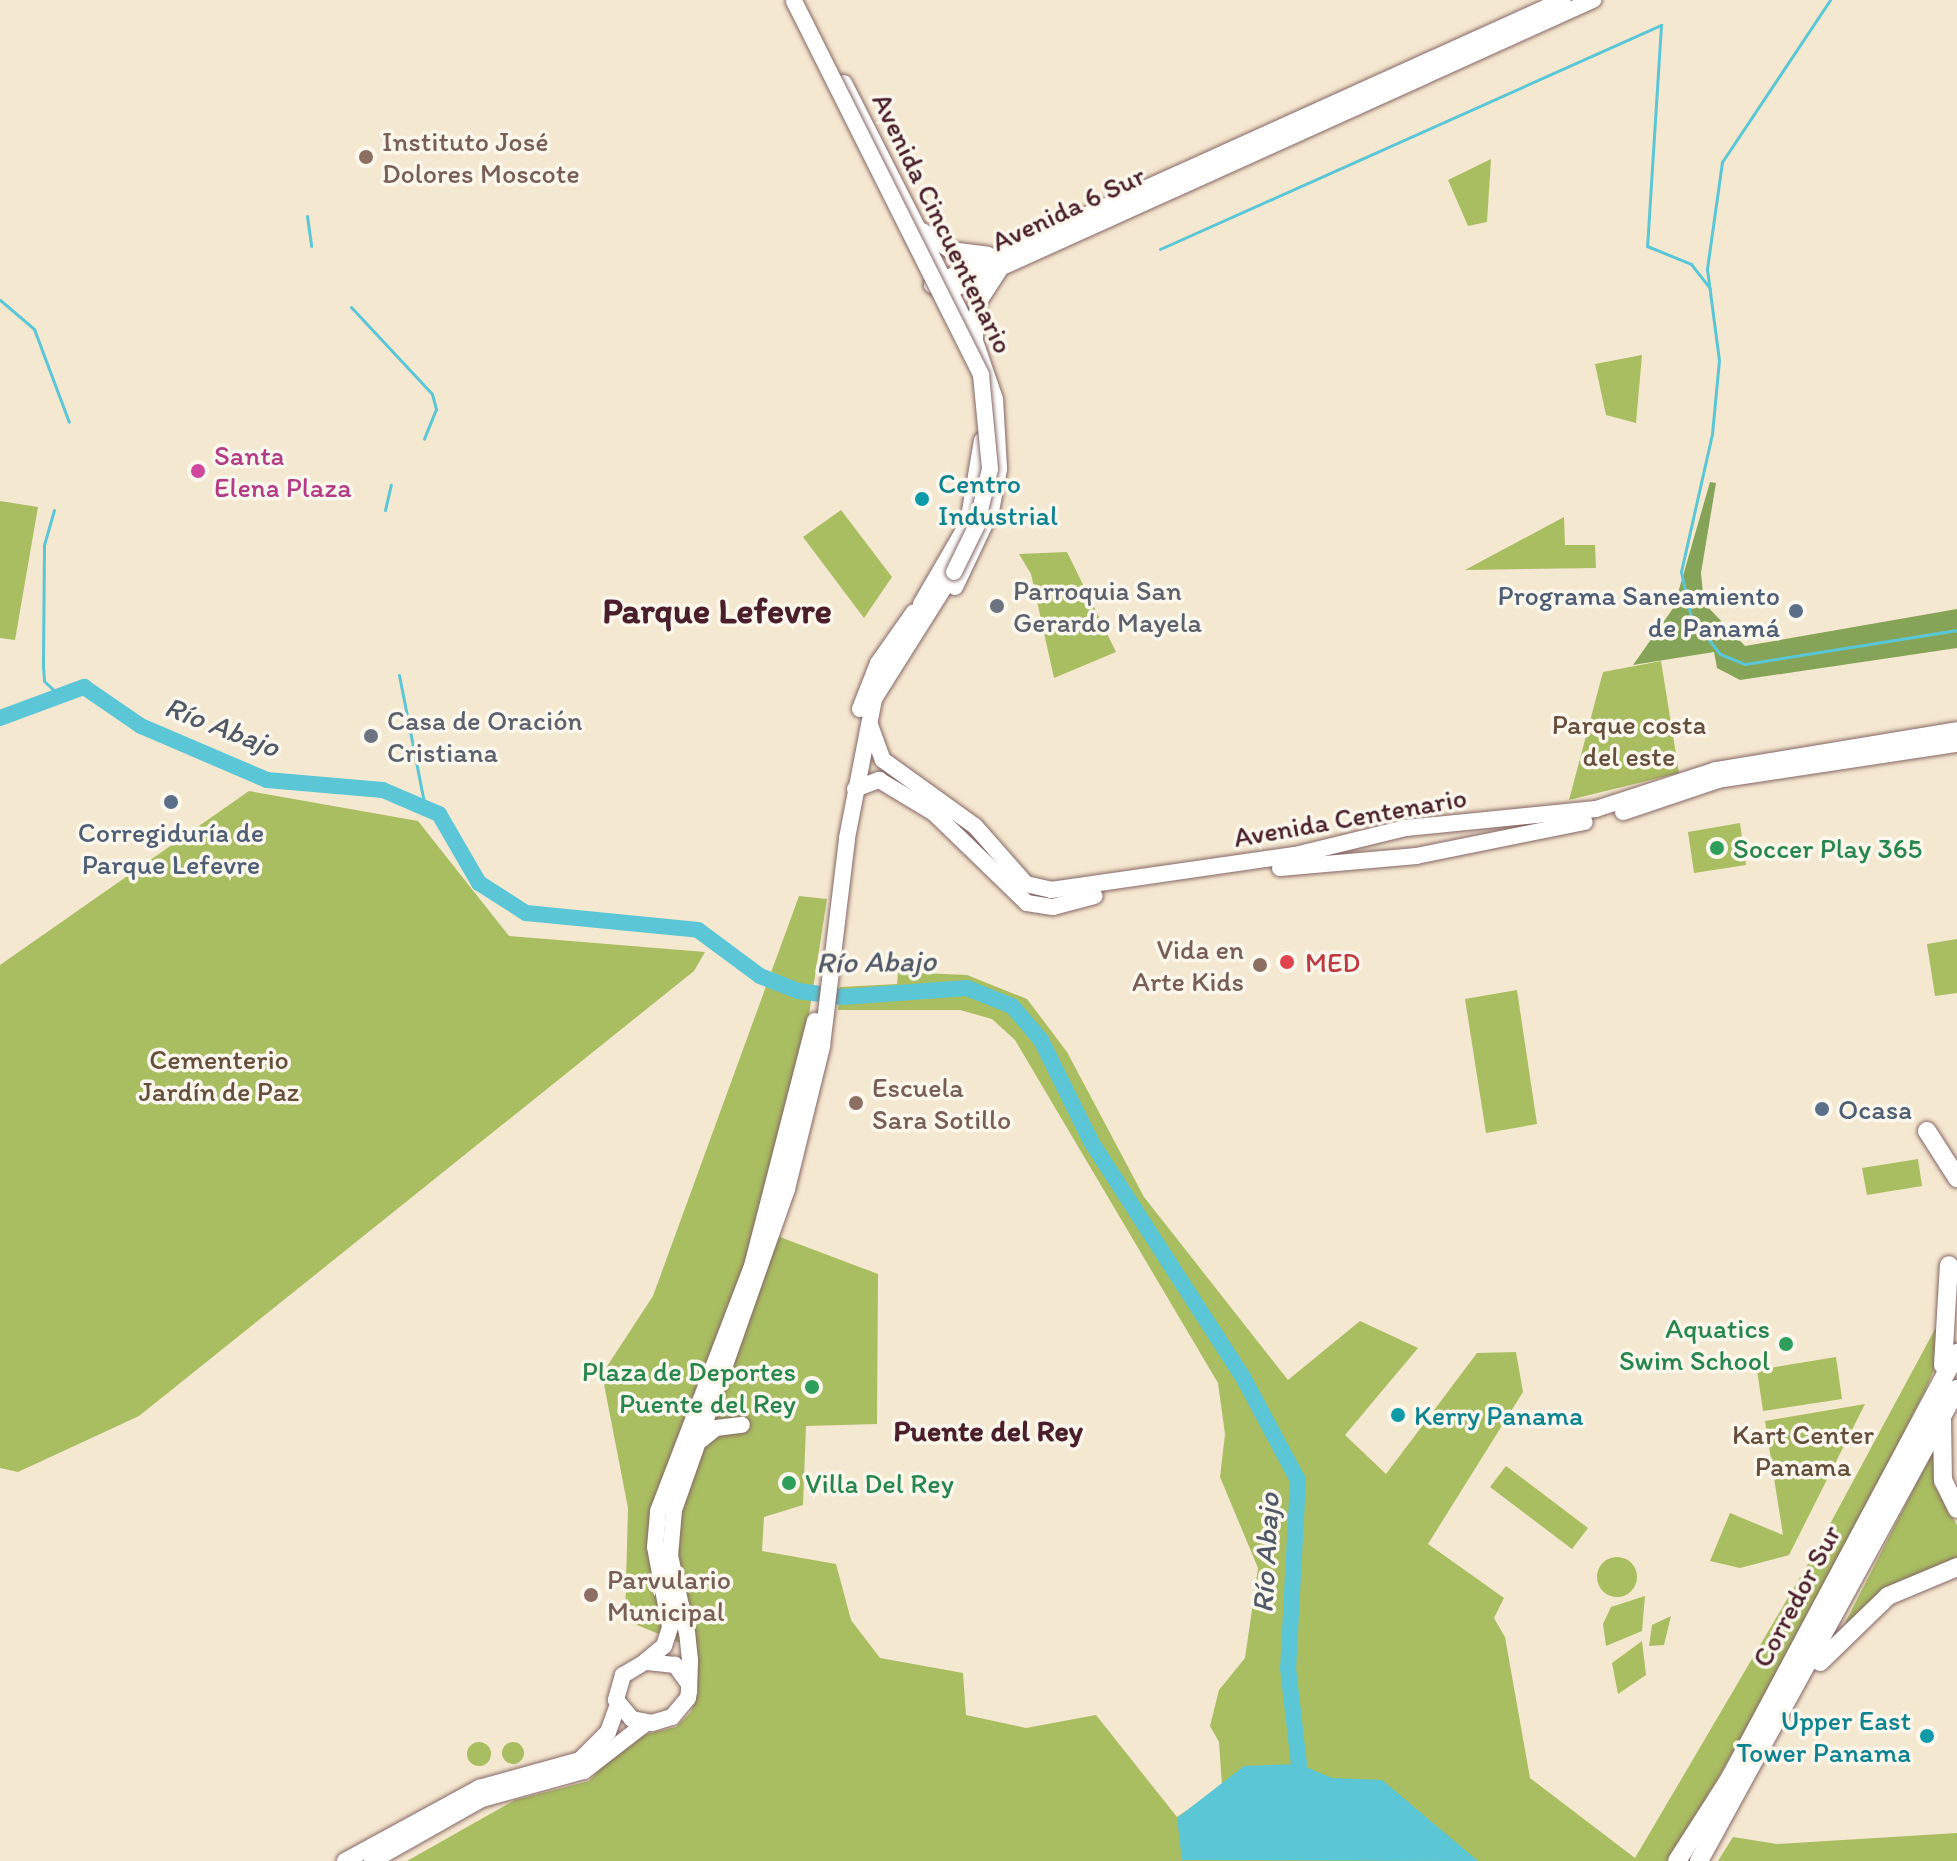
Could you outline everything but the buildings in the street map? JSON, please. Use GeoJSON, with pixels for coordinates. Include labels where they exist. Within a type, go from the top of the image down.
{"type":"FeatureCollection","features":[{"type":"Feature","properties":{"kind":"highway"},"geometry":{"type":"LineString","coordinates":[[1927,1131],[1957,1178]]}},
{"type":"Feature","properties":{"kind":"highway"},"geometry":{"type":"LineString","coordinates":[[1949,1265],[1947,1353],[1935,1411],[1943,1480],[1957,1509]]}},
{"type":"Feature","properties":{"kind":"highway","name":"Corredor Sur"},"geometry":{"type":"LineString","coordinates":[[1677,1861],[1738,1781],[1794,1695],[1935,1411],[1957,1353]]}},
{"type":"Feature","properties":{"kind":"highway","name":"Corredor Sur"},"geometry":{"type":"LineString","coordinates":[[1699,1861],[1738,1781],[1935,1411],[1957,1389]]}},
{"type":"Feature","properties":{"kind":"highway"},"geometry":{"type":"LineString","coordinates":[[1794,1695],[1888,1596],[1957,1567]]}},
{"type":"Feature","properties":{"kind":"main road","name":"Avenida Cincuentenario"},"geometry":{"type":"LineString","coordinates":[[689,1684],[670,1545],[700,1441],[781,1213],[822,1014],[855,789],[869,721],[886,674],[926,606],[972,513],[981,467],[979,405],[941,284],[914,221],[794,0]]}},
{"type":"Feature","properties":{"kind":"main road","name":"Avenida Cincuentenario"},"geometry":{"type":"LineString","coordinates":[[794,0],[798,22],[975,341],[997,411],[999,469],[989,520],[968,568],[926,606]]}},
{"type":"Feature","properties":{"kind":"main road","name":"Avenida Cincuentenario"},"geometry":{"type":"LineString","coordinates":[[794,0],[981,375],[990,469],[976,527],[954,572],[878,663],[861,708],[826,987]]}},
{"type":"Feature","properties":{"kind":"main road","name":"Avenida 6 Sur"},"geometry":{"type":"LineString","coordinates":[[1000,260],[1563,0]]}},
{"type":"Feature","properties":{"kind":"main road","name":"Avenida 6 Sur"},"geometry":{"type":"LineString","coordinates":[[941,284],[1593,0]]}},
{"type":"Feature","properties":{"kind":"main road"},"geometry":{"type":"LineString","coordinates":[[914,221],[950,250],[1000,260],[978,303],[975,341]]}},
{"type":"Feature","properties":{"kind":"main road"},"geometry":{"type":"LineString","coordinates":[[979,405],[997,411]]}},
{"type":"Feature","properties":{"kind":"main road"},"geometry":{"type":"LineString","coordinates":[[855,789],[879,780],[872,768],[883,760],[869,721]]}},
{"type":"Feature","properties":{"kind":"main road","name":"Avenida Centenario"},"geometry":{"type":"LineString","coordinates":[[883,760],[957,810],[1019,878],[1043,890],[1295,855],[1386,831],[1596,809],[1716,770],[1957,730]]}},
{"type":"Feature","properties":{"kind":"main road"},"geometry":{"type":"LineString","coordinates":[[1837,749],[1866,756],[1894,739]]}},
{"type":"Feature","properties":{"kind":"main road","name":"Avenida Centenario"},"geometry":{"type":"LineString","coordinates":[[879,780],[934,813],[1020,899],[1042,907],[1312,864],[1432,853],[1600,819],[1718,780],[1957,744]]}},
{"type":"Feature","properties":{"kind":"main road"},"geometry":{"type":"LineString","coordinates":[[1426,826],[1418,843],[1432,853]]}},
{"type":"Feature","properties":{"kind":"main road"},"geometry":{"type":"LineString","coordinates":[[1386,831],[1402,841],[1391,859]]}},
{"type":"Feature","properties":{"kind":"main road","name":"Avenida Cincuentenario"},"geometry":{"type":"LineString","coordinates":[[645,1662],[664,1646],[670,1627],[656,1528],[757,1252],[822,1014]]}},
{"type":"Feature","properties":{"kind":"main road"},"geometry":{"type":"LineString","coordinates":[[700,1441],[716,1428],[736,1424],[718,1393]]}},
{"type":"Feature","properties":{"kind":"main road"},"geometry":{"type":"LineString","coordinates":[[656,1528],[694,1432],[708,1419]]}},
{"type":"Feature","properties":{"kind":"main road"},"geometry":{"type":"LineString","coordinates":[[345,1861],[479,1788],[580,1760],[608,1732],[618,1705],[619,1680],[645,1662],[675,1665],[689,1684],[682,1709],[646,1723],[584,1771],[482,1799],[372,1861]]}},
{"type":"Feature","properties":{"kind":"main road"},"geometry":{"type":"LineString","coordinates":[[618,1705],[646,1723]]}},
{"type":"Feature","properties":{"kind":"green space"},"geometry":{"type":"Polygon","coordinates":[[[1491,159],[1487,222],[1468,226],[1448,180],[1491,159]]]}},
{"type":"Feature","properties":{"kind":"green space"},"geometry":{"type":"Polygon","coordinates":[[[1642,355],[1636,423],[1606,415],[1595,364],[1642,355]]]}},
{"type":"Feature","properties":{"kind":"green space"},"geometry":{"type":"Polygon","coordinates":[[[1710,482],[1716,483],[1701,573],[1704,603],[1745,646],[1957,609],[1957,648],[1740,680],[1717,668],[1714,652],[1633,665],[1674,607],[1710,482]]]}},
{"type":"Feature","properties":{"kind":"green space"},"geometry":{"type":"Polygon","coordinates":[[[0,501],[38,507],[15,640],[0,638],[0,501]]]}},
{"type":"Feature","properties":{"kind":"green space"},"geometry":{"type":"Polygon","coordinates":[[[841,510],[892,577],[864,618],[803,537],[841,510]]]}},
{"type":"Feature","properties":{"kind":"green space"},"geometry":{"type":"Polygon","coordinates":[[[1564,517],[1565,545],[1595,545],[1596,568],[1465,570],[1564,517]]]}},
{"type":"Feature","properties":{"kind":"green space"},"geometry":{"type":"Polygon","coordinates":[[[1067,552],[1116,652],[1054,678],[1031,574],[1019,554],[1067,552]]]}},
{"type":"Feature","properties":{"kind":"green space","name":"Parque costa del este"},"geometry":{"type":"Polygon","coordinates":[[[1661,661],[1679,773],[1569,800],[1603,672],[1661,661]]]}},
{"type":"Feature","properties":{"kind":"green space","name":"Cementerio Jardín de Paz"},"geometry":{"type":"Polygon","coordinates":[[[249,791],[418,821],[509,936],[705,952],[694,971],[139,1416],[18,1472],[0,1468],[0,965],[249,791]]]}},
{"type":"Feature","properties":{"kind":"green space","name":"Soccer Play 365"},"geometry":{"type":"Polygon","coordinates":[[[1740,823],[1746,865],[1694,873],[1688,832],[1740,823]]]}},
{"type":"Feature","properties":{"kind":"green space"},"geometry":{"type":"Polygon","coordinates":[[[799,896],[827,899],[803,1053],[759,1229],[878,1274],[877,1424],[806,1426],[803,1505],[764,1517],[762,1551],[836,1564],[851,1620],[880,1658],[963,1673],[966,1715],[1026,1728],[1096,1715],[1177,1817],[1222,1786],[1219,1742],[1210,1726],[1219,1690],[1245,1658],[1258,1568],[1220,1477],[1225,1434],[1218,1383],[1015,1040],[992,1019],[960,1010],[838,1010],[840,987],[897,984],[898,972],[967,975],[1027,999],[1067,1052],[1144,1197],[1288,1380],[1360,1321],[1418,1348],[1345,1435],[1386,1474],[1477,1353],[1516,1352],[1523,1392],[1428,1544],[1504,1598],[1494,1618],[1505,1637],[1530,1778],[1635,1858],[1816,1550],[1941,1318],[1937,1292],[1945,1291],[1937,1363],[1925,1391],[1806,1626],[1670,1861],[407,1861],[515,1800],[589,1781],[630,1738],[676,1727],[691,1712],[698,1692],[695,1649],[625,1620],[628,1508],[602,1374],[653,1296],[799,896]]]}},
{"type":"Feature","properties":{"kind":"green space"},"geometry":{"type":"Polygon","coordinates":[[[1957,939],[1957,993],[1935,996],[1927,944],[1957,939]]]}},
{"type":"Feature","properties":{"kind":"green space"},"geometry":{"type":"Polygon","coordinates":[[[1517,990],[1537,1124],[1486,1133],[1465,999],[1517,990]]]}},
{"type":"Feature","properties":{"kind":"green space"},"geometry":{"type":"Polygon","coordinates":[[[1918,1159],[1922,1186],[1867,1195],[1862,1168],[1918,1159]]]}},
{"type":"Feature","properties":{"kind":"green space"},"geometry":{"type":"Polygon","coordinates":[[[1836,1357],[1842,1399],[1763,1411],[1757,1370],[1836,1357]]]}},
{"type":"Feature","properties":{"kind":"green space","name":"Kart Center Panama"},"geometry":{"type":"Polygon","coordinates":[[[1865,1404],[1789,1555],[1740,1568],[1710,1561],[1730,1513],[1783,1535],[1765,1421],[1865,1404]]]}},
{"type":"Feature","properties":{"kind":"green space"},"geometry":{"type":"Polygon","coordinates":[[[1936,1445],[1934,1485],[1957,1525],[1957,1561],[1875,1600],[1844,1625],[1936,1445]]]}},
{"type":"Feature","properties":{"kind":"green space"},"geometry":{"type":"Polygon","coordinates":[[[1506,1466],[1588,1528],[1572,1549],[1490,1487],[1506,1466]]]}},
{"type":"Feature","properties":{"kind":"green space"},"geometry":{"type":"Polygon","coordinates":[[[1617,1557],[1631,1563],[1637,1577],[1631,1591],[1617,1597],[1603,1591],[1597,1577],[1603,1563],[1617,1557]]]}},
{"type":"Feature","properties":{"kind":"green space"},"geometry":{"type":"Polygon","coordinates":[[[1645,1596],[1642,1631],[1606,1646],[1603,1624],[1611,1607],[1645,1596]]]}},
{"type":"Feature","properties":{"kind":"green space"},"geometry":{"type":"Polygon","coordinates":[[[1671,1616],[1664,1645],[1649,1646],[1652,1625],[1671,1616]]]}},
{"type":"Feature","properties":{"kind":"green space"},"geometry":{"type":"Polygon","coordinates":[[[1642,1641],[1646,1675],[1618,1694],[1612,1663],[1642,1641]]]}},
{"type":"Feature","properties":{"kind":"green space"},"geometry":{"type":"Polygon","coordinates":[[[479,1742],[488,1745],[491,1754],[488,1763],[479,1766],[470,1763],[467,1754],[470,1745],[479,1742]]]}},
{"type":"Feature","properties":{"kind":"green space"},"geometry":{"type":"Polygon","coordinates":[[[513,1742],[521,1745],[524,1753],[521,1761],[513,1764],[505,1761],[502,1753],[505,1745],[513,1742]]]}},
{"type":"Feature","properties":{"kind":"green space"},"geometry":{"type":"Polygon","coordinates":[[[1957,1833],[1957,1861],[1718,1861],[1733,1837],[1777,1844],[1957,1833]]]}},
{"type":"Feature","properties":{"kind":"water"},"geometry":{"type":"Polygon","coordinates":[[[1299,1764],[1332,1778],[1382,1780],[1478,1861],[1182,1860],[1177,1818],[1244,1766],[1299,1764]]]}},
{"type":"Feature","properties":{"kind":"waterway"},"geometry":{"type":"LineString","coordinates":[[1830,0],[1722,162],[1707,269],[1719,360],[1712,434],[1681,572],[1691,617],[1720,654],[1745,664],[1957,630]]}},
{"type":"Feature","properties":{"kind":"waterway"},"geometry":{"type":"LineString","coordinates":[[1160,249],[1661,25],[1647,246],[1691,264],[1710,288]]}},
{"type":"Feature","properties":{"kind":"waterway"},"geometry":{"type":"LineString","coordinates":[[307,216],[311,246]]}},
{"type":"Feature","properties":{"kind":"waterway"},"geometry":{"type":"LineString","coordinates":[[0,300],[34,329],[69,422]]}},
{"type":"Feature","properties":{"kind":"waterway"},"geometry":{"type":"LineString","coordinates":[[351,307],[432,394],[436,409],[424,439]]}},
{"type":"Feature","properties":{"kind":"waterway"},"geometry":{"type":"LineString","coordinates":[[385,510],[391,485]]}},
{"type":"Feature","properties":{"kind":"waterway"},"geometry":{"type":"LineString","coordinates":[[54,510],[44,546],[43,666],[44,681],[59,695]]}},
{"type":"Feature","properties":{"kind":"waterway"},"geometry":{"type":"LineString","coordinates":[[399,675],[425,808]]}},
{"type":"Feature","properties":{"kind":"waterway","name":"Río Abajo"},"geometry":{"type":"LineString","coordinates":[[0,718],[84,687],[141,726],[267,780],[383,790],[439,814],[479,883],[526,913],[698,930],[760,976],[798,991],[843,997],[967,988],[1012,1006],[1041,1040],[1092,1143],[1244,1379],[1298,1480],[1288,1668],[1299,1764]]}},
{"type":"Feature","properties":{"kind":"place","name":"Instituto José Dolores Moscote"},"geometry":{"type":"Point","coordinates":[366,157]}},
{"type":"Feature","properties":{"kind":"place","name":"Santa Elena Plaza"},"geometry":{"type":"Point","coordinates":[198,471]}},
{"type":"Feature","properties":{"kind":"place","name":"Centro Industrial"},"geometry":{"type":"Point","coordinates":[922,499]}},
{"type":"Feature","properties":{"kind":"place","name":"Parroquia San Gerardo Mayela"},"geometry":{"type":"Point","coordinates":[997,606]}},
{"type":"Feature","properties":{"kind":"place","name":"Programa Saneamiento de Panamá"},"geometry":{"type":"Point","coordinates":[1796,611]}},
{"type":"Feature","properties":{"kind":"place","name":"Casa de Oración Cristiana"},"geometry":{"type":"Point","coordinates":[371,736]}},
{"type":"Feature","properties":{"kind":"place","name":"Corregiduría de Parque Lefevre"},"geometry":{"type":"Point","coordinates":[171,802]}},
{"type":"Feature","properties":{"kind":"place","name":"Soccer Play 365"},"geometry":{"type":"Point","coordinates":[1717,848]}},
{"type":"Feature","properties":{"kind":"place","name":"MED"},"geometry":{"type":"Point","coordinates":[1287,962]}},
{"type":"Feature","properties":{"kind":"place","name":"Vida en Arte Kids"},"geometry":{"type":"Point","coordinates":[1260,965]}},
{"type":"Feature","properties":{"kind":"place","name":"Escuela Sara Sotillo"},"geometry":{"type":"Point","coordinates":[856,1103]}},
{"type":"Feature","properties":{"kind":"place","name":"Ocasa"},"geometry":{"type":"Point","coordinates":[1822,1109]}},
{"type":"Feature","properties":{"kind":"place","name":"Aquatics Swim School"},"geometry":{"type":"Point","coordinates":[1786,1344]}},
{"type":"Feature","properties":{"kind":"place","name":"Plaza de Deportes Puente del Rey"},"geometry":{"type":"Point","coordinates":[812,1387]}},
{"type":"Feature","properties":{"kind":"place","name":"Kerry Panama"},"geometry":{"type":"Point","coordinates":[1398,1415]}},
{"type":"Feature","properties":{"kind":"place","name":"Villa Del Rey"},"geometry":{"type":"Point","coordinates":[789,1483]}},
{"type":"Feature","properties":{"kind":"place","name":"Parvulario Municipal"},"geometry":{"type":"Point","coordinates":[591,1595]}},
{"type":"Feature","properties":{"kind":"place","name":"Upper East Tower Panama"},"geometry":{"type":"Point","coordinates":[1927,1736]}},
{"type":"Feature","properties":{"kind":"district","name":"Parque Lefevre"},"geometry":{"type":"Point","coordinates":[717,611]}},
{"type":"Feature","properties":{"kind":"district","name":"Puente del Rey"},"geometry":{"type":"Point","coordinates":[988,1431]}}]}
